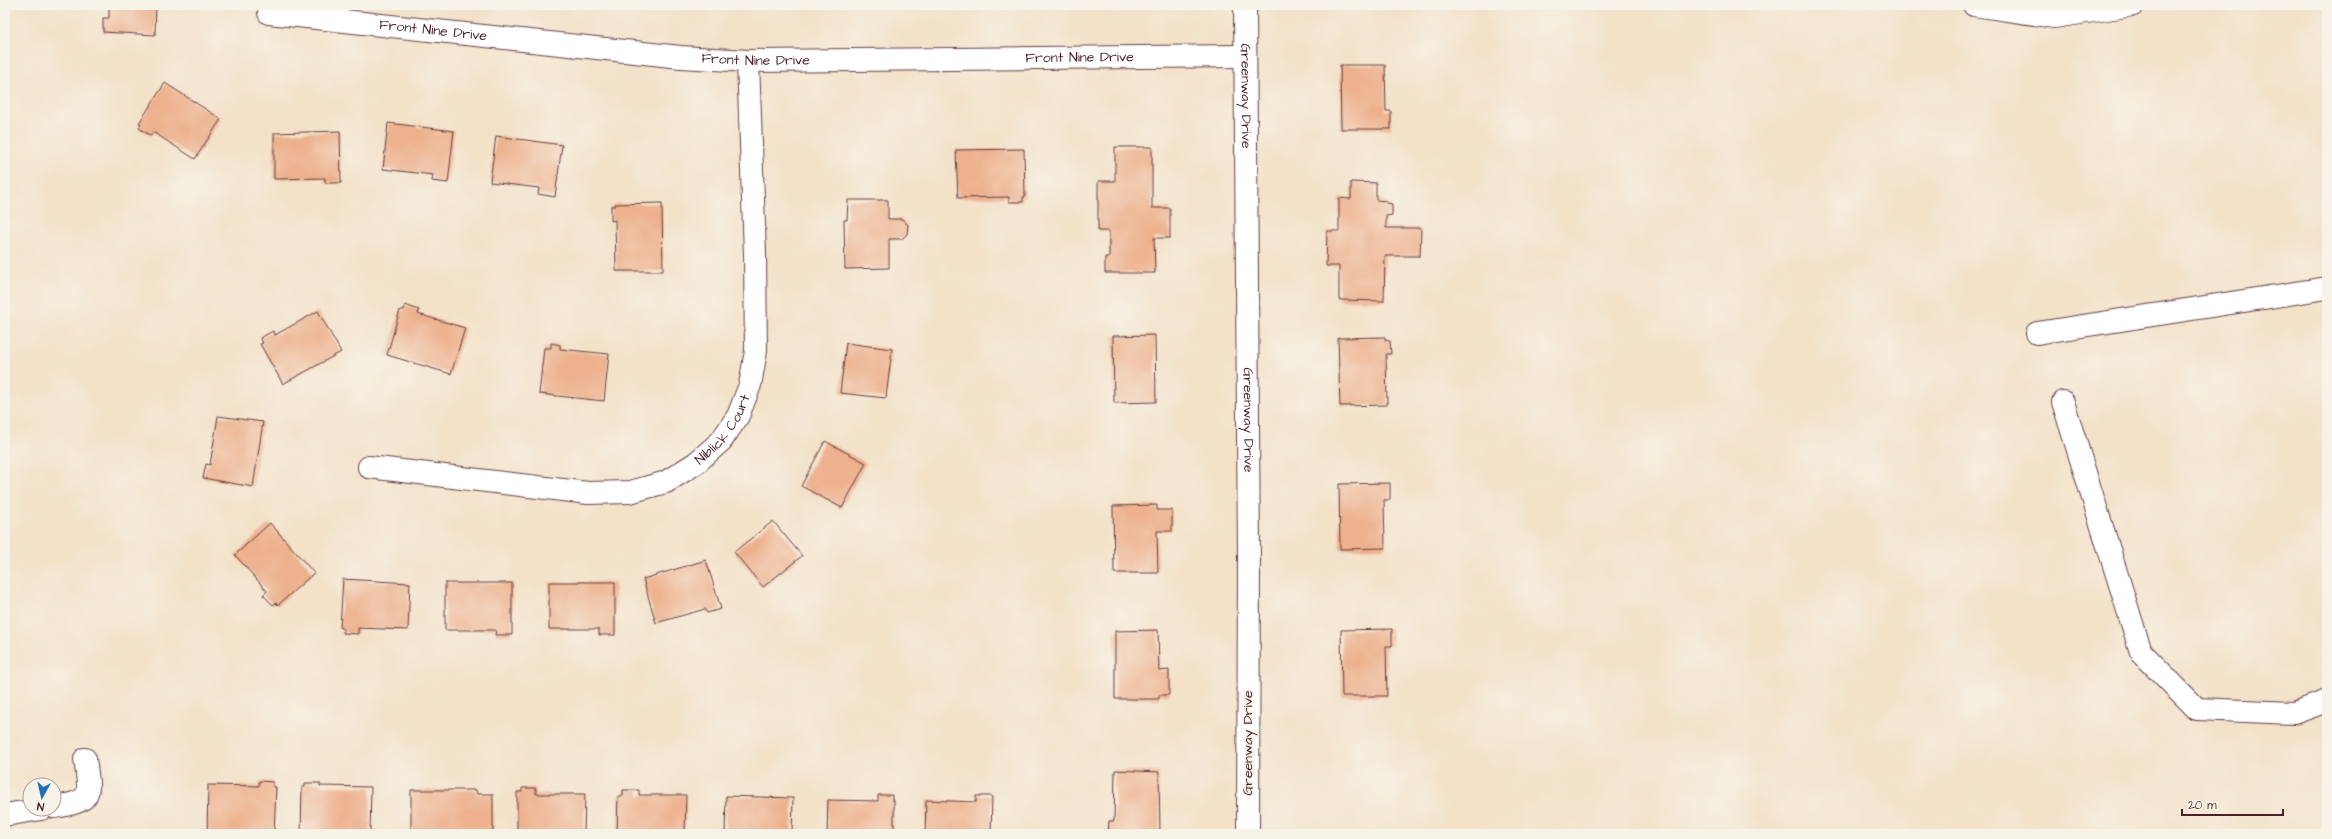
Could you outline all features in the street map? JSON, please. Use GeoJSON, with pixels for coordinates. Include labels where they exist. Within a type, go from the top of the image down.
{"type":"FeatureCollection","features":[{"type":"Feature","properties":{"kind":"street","name":"Greenway Drive"},"geometry":{"type":"LineString","coordinates":[[1245,5],[1249,560],[1248,834]]}},
{"type":"Feature","properties":{"kind":"street"},"geometry":{"type":"LineString","coordinates":[[1974,5],[2054,17],[2133,5]]}},
{"type":"Feature","properties":{"kind":"street","name":"Front Nine Drive"},"geometry":{"type":"LineString","coordinates":[[269,14],[681,57],[748,61],[1245,56]]}},
{"type":"Feature","properties":{"kind":"street","name":"Niblick Court"},"geometry":{"type":"LineString","coordinates":[[369,467],[588,493],[630,492],[666,482],[696,463],[721,441],[738,416],[750,385],[756,351],[755,254],[748,61]]}},
{"type":"Feature","properties":{"kind":"street"},"geometry":{"type":"LineString","coordinates":[[2037,333],[2327,288]]}},
{"type":"Feature","properties":{"kind":"street"},"geometry":{"type":"LineString","coordinates":[[2063,402],[2141,652],[2197,709],[2294,713],[2327,701]]}},
{"type":"Feature","properties":{"kind":"street"},"geometry":{"type":"LineString","coordinates":[[62,806],[76,803],[85,798],[89,789],[85,759]]}},
{"type":"Feature","properties":{"kind":"street"},"geometry":{"type":"LineString","coordinates":[[5,815],[22,812]]}},
{"type":"Feature","properties":{"kind":"building"},"geometry":{"type":"Polygon","coordinates":[[[109,5],[156,5],[155,35],[103,32],[103,18],[109,18],[109,5]]]}},
{"type":"Feature","properties":{"kind":"building"},"geometry":{"type":"Polygon","coordinates":[[[1340,65],[1385,65],[1386,111],[1391,111],[1391,129],[1341,129],[1340,65]]]}},
{"type":"Feature","properties":{"kind":"building"},"geometry":{"type":"Polygon","coordinates":[[[165,83],[221,119],[195,159],[153,132],[151,136],[139,128],[141,124],[139,123],[165,83]]]}},
{"type":"Feature","properties":{"kind":"building"},"geometry":{"type":"Polygon","coordinates":[[[388,123],[454,131],[448,183],[432,181],[433,175],[383,169],[388,123]]]}},
{"type":"Feature","properties":{"kind":"building"},"geometry":{"type":"Polygon","coordinates":[[[340,131],[341,183],[325,183],[325,178],[274,179],[274,133],[340,131]]]}},
{"type":"Feature","properties":{"kind":"building"},"geometry":{"type":"Polygon","coordinates":[[[496,136],[562,145],[555,197],[538,194],[539,188],[490,182],[496,136]]]}},
{"type":"Feature","properties":{"kind":"building"},"geometry":{"type":"Polygon","coordinates":[[[1115,147],[1152,147],[1152,208],[1170,208],[1170,238],[1154,238],[1155,273],[1105,273],[1105,257],[1109,257],[1109,231],[1098,231],[1098,181],[1115,181],[1115,147]]]}},
{"type":"Feature","properties":{"kind":"building"},"geometry":{"type":"Polygon","coordinates":[[[1024,149],[1025,197],[1023,197],[1023,202],[1009,202],[1009,197],[958,198],[956,150],[1024,149]]]}},
{"type":"Feature","properties":{"kind":"building"},"geometry":{"type":"Polygon","coordinates":[[[1351,182],[1376,183],[1376,200],[1386,201],[1386,203],[1392,204],[1392,215],[1386,216],[1386,228],[1421,228],[1420,256],[1385,256],[1384,301],[1339,300],[1339,266],[1326,266],[1327,231],[1339,231],[1339,198],[1351,199],[1351,182]]]}},
{"type":"Feature","properties":{"kind":"building"},"geometry":{"type":"Polygon","coordinates":[[[848,200],[888,200],[888,219],[902,219],[908,225],[907,234],[902,239],[889,239],[889,268],[845,269],[844,220],[847,220],[848,200]]]}},
{"type":"Feature","properties":{"kind":"building"},"geometry":{"type":"Polygon","coordinates":[[[662,203],[663,271],[616,271],[615,220],[611,221],[611,206],[615,206],[615,204],[662,203]]]}},
{"type":"Feature","properties":{"kind":"building"},"geometry":{"type":"Polygon","coordinates":[[[405,305],[419,310],[418,314],[465,328],[451,374],[387,355],[400,310],[404,310],[405,305]]]}},
{"type":"Feature","properties":{"kind":"building"},"geometry":{"type":"Polygon","coordinates":[[[318,311],[341,352],[283,384],[260,344],[263,343],[260,338],[273,331],[275,335],[318,311]]]}},
{"type":"Feature","properties":{"kind":"building"},"geometry":{"type":"Polygon","coordinates":[[[1155,335],[1156,402],[1114,403],[1113,336],[1155,335]]]}},
{"type":"Feature","properties":{"kind":"building"},"geometry":{"type":"Polygon","coordinates":[[[1385,337],[1385,340],[1390,341],[1391,354],[1386,354],[1387,405],[1340,406],[1338,338],[1385,337]]]}},
{"type":"Feature","properties":{"kind":"building"},"geometry":{"type":"Polygon","coordinates":[[[551,343],[560,345],[560,349],[609,354],[604,401],[539,394],[544,348],[551,348],[551,343]]]}},
{"type":"Feature","properties":{"kind":"building"},"geometry":{"type":"Polygon","coordinates":[[[846,343],[892,349],[886,398],[840,393],[846,343]]]}},
{"type":"Feature","properties":{"kind":"building"},"geometry":{"type":"Polygon","coordinates":[[[218,416],[263,422],[253,487],[203,478],[206,464],[210,465],[218,416]]]}},
{"type":"Feature","properties":{"kind":"building"},"geometry":{"type":"Polygon","coordinates":[[[825,441],[866,463],[842,508],[801,486],[825,441]]]}},
{"type":"Feature","properties":{"kind":"building"},"geometry":{"type":"Polygon","coordinates":[[[1390,483],[1390,500],[1384,500],[1385,548],[1340,549],[1339,484],[1390,483]]]}},
{"type":"Feature","properties":{"kind":"building"},"geometry":{"type":"Polygon","coordinates":[[[1157,505],[1157,510],[1172,510],[1172,531],[1157,531],[1158,573],[1114,573],[1113,506],[1157,505]]]}},
{"type":"Feature","properties":{"kind":"building"},"geometry":{"type":"Polygon","coordinates":[[[773,521],[802,556],[763,587],[734,552],[773,521]]]}},
{"type":"Feature","properties":{"kind":"building"},"geometry":{"type":"Polygon","coordinates":[[[270,523],[314,573],[278,605],[276,603],[273,605],[263,595],[267,591],[235,555],[270,523]]]}},
{"type":"Feature","properties":{"kind":"building"},"geometry":{"type":"Polygon","coordinates":[[[706,560],[721,609],[707,613],[705,609],[656,623],[643,579],[706,560]]]}},
{"type":"Feature","properties":{"kind":"building"},"geometry":{"type":"Polygon","coordinates":[[[343,579],[410,583],[408,630],[358,628],[358,634],[343,633],[343,628],[340,628],[343,579]]]}},
{"type":"Feature","properties":{"kind":"building"},"geometry":{"type":"Polygon","coordinates":[[[549,582],[615,582],[615,635],[599,635],[599,629],[549,629],[549,582]]]}},
{"type":"Feature","properties":{"kind":"building"},"geometry":{"type":"Polygon","coordinates":[[[445,583],[512,583],[512,635],[495,635],[496,630],[445,630],[445,583]]]}},
{"type":"Feature","properties":{"kind":"building"},"geometry":{"type":"Polygon","coordinates":[[[1392,629],[1392,646],[1386,646],[1387,696],[1342,696],[1341,630],[1392,629]]]}},
{"type":"Feature","properties":{"kind":"building"},"geometry":{"type":"Polygon","coordinates":[[[1158,630],[1159,671],[1169,670],[1169,695],[1159,695],[1159,699],[1115,699],[1115,631],[1158,630]]]}},
{"type":"Feature","properties":{"kind":"building"},"geometry":{"type":"Polygon","coordinates":[[[1115,770],[1159,772],[1160,834],[1108,834],[1109,821],[1114,821],[1115,770]]]}},
{"type":"Feature","properties":{"kind":"building"},"geometry":{"type":"Polygon","coordinates":[[[259,781],[273,782],[273,787],[276,787],[274,834],[207,834],[208,785],[259,786],[259,781]]]}},
{"type":"Feature","properties":{"kind":"building"},"geometry":{"type":"Polygon","coordinates":[[[305,783],[320,783],[320,786],[371,787],[370,834],[301,834],[302,787],[305,787],[305,783]]]}},
{"type":"Feature","properties":{"kind":"building"},"geometry":{"type":"Polygon","coordinates":[[[522,788],[536,788],[536,794],[585,794],[584,834],[517,834],[517,792],[522,792],[522,788]]]}},
{"type":"Feature","properties":{"kind":"building"},"geometry":{"type":"Polygon","coordinates":[[[411,790],[476,790],[477,794],[493,794],[493,831],[475,832],[475,834],[411,834],[411,790]]]}},
{"type":"Feature","properties":{"kind":"building"},"geometry":{"type":"Polygon","coordinates":[[[623,790],[639,790],[639,795],[686,795],[685,834],[617,834],[618,796],[623,796],[623,790]]]}},
{"type":"Feature","properties":{"kind":"building"},"geometry":{"type":"Polygon","coordinates":[[[878,795],[892,795],[892,800],[894,800],[894,834],[827,834],[828,800],[878,801],[878,795]]]}},
{"type":"Feature","properties":{"kind":"building"},"geometry":{"type":"Polygon","coordinates":[[[726,796],[793,798],[792,834],[725,834],[726,796]]]}},
{"type":"Feature","properties":{"kind":"building"},"geometry":{"type":"Polygon","coordinates":[[[976,796],[992,796],[991,834],[925,834],[926,800],[976,802],[976,796]]]}}]}
